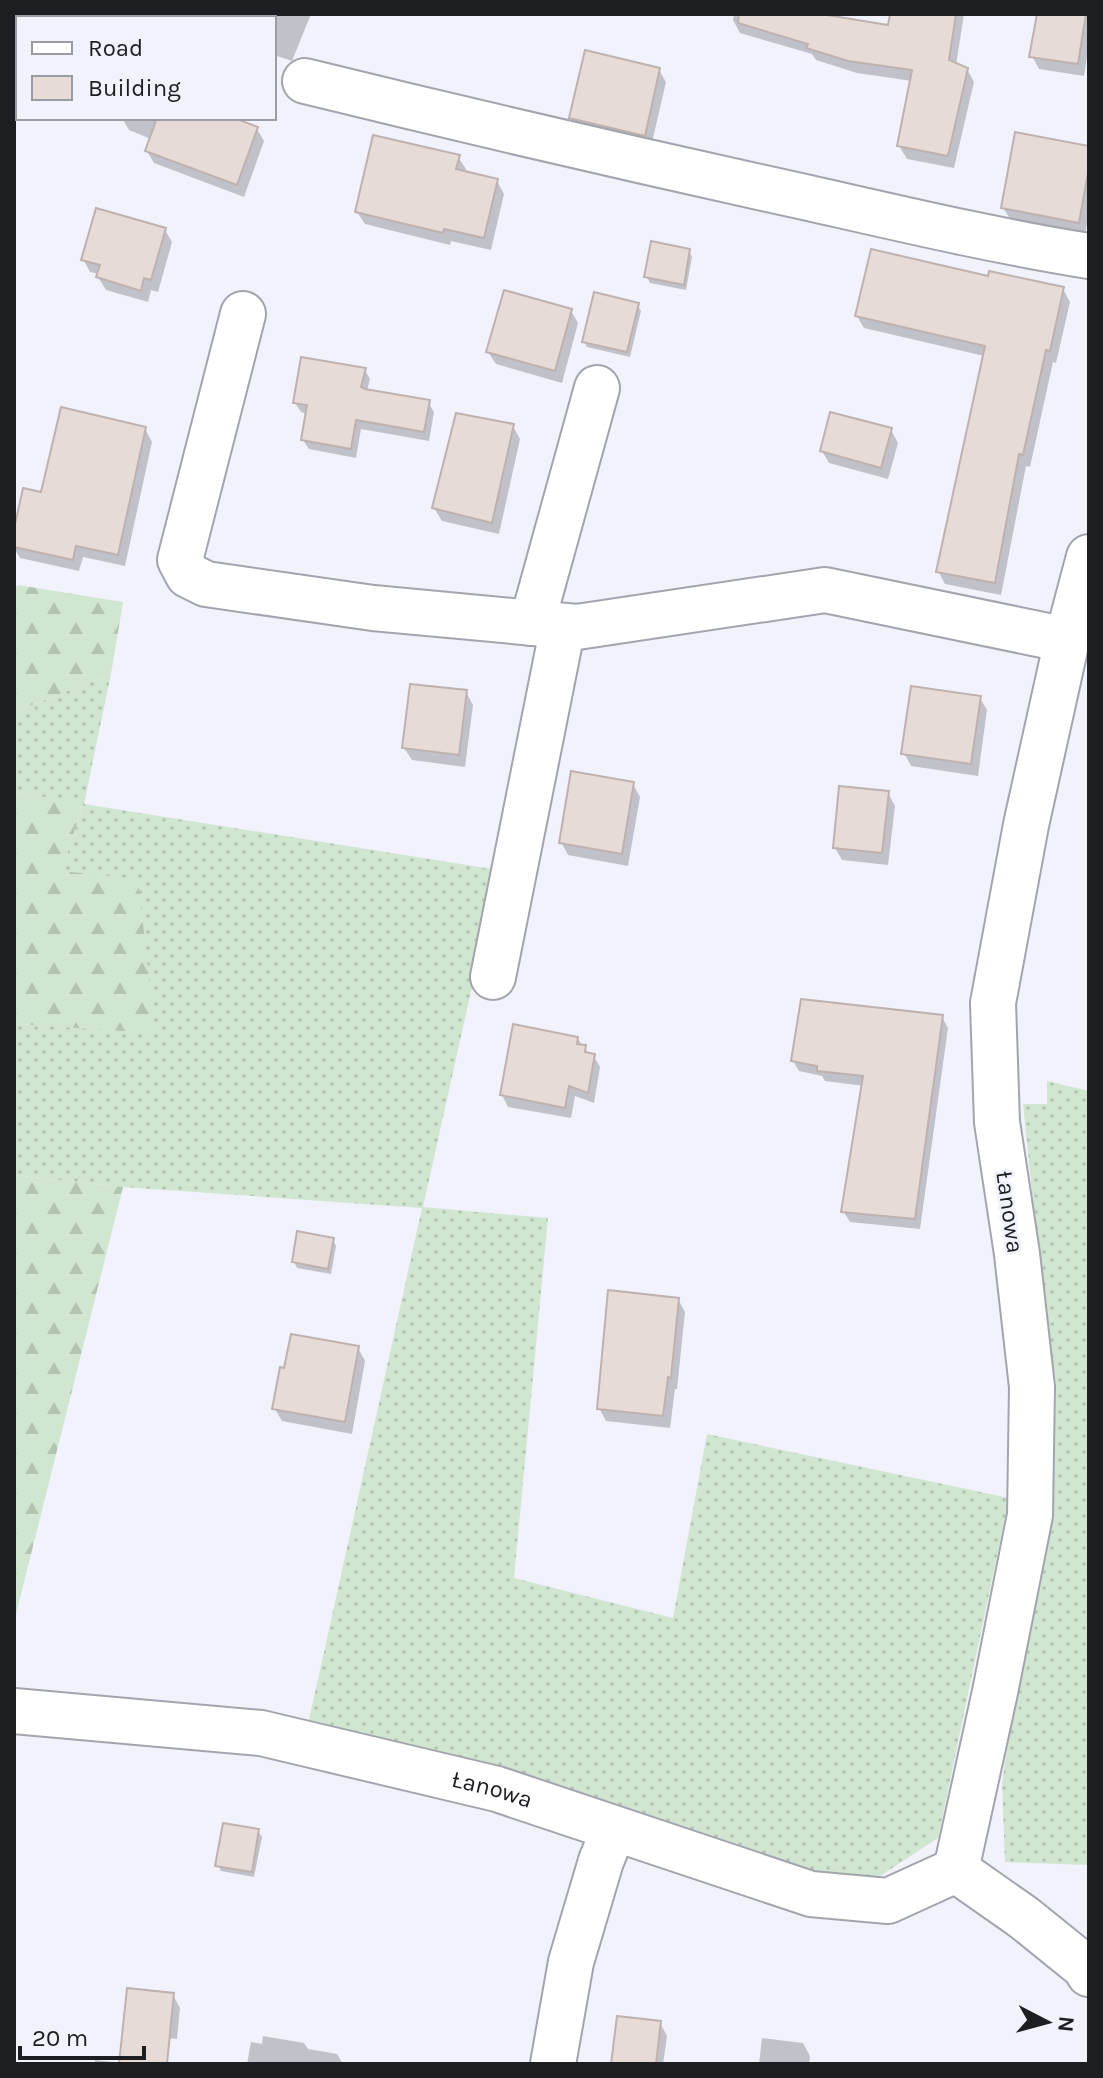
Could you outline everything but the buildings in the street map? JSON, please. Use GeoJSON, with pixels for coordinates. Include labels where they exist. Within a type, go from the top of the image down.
{"type":"FeatureCollection","features":[{"type":"Feature","properties":{"kind":"street"},"geometry":{"type":"LineString","coordinates":[[305,81],[604,153],[1026,246],[1089,256]]}},
{"type":"Feature","properties":{"kind":"street"},"geometry":{"type":"LineString","coordinates":[[243,314],[180,560],[188,575],[206,584],[373,608],[577,627],[825,590],[1067,640]]}},
{"type":"Feature","properties":{"kind":"street"},"geometry":{"type":"LineString","coordinates":[[493,977],[547,624],[597,388]]}},
{"type":"Feature","properties":{"kind":"street","name":"Łanowa"},"geometry":{"type":"LineString","coordinates":[[14,1711],[261,1733],[497,1789],[811,1894],[888,1901],[956,1870],[1030,1515],[1032,1387],[1017,1254],[997,1122],[993,1003],[1026,825],[1067,640],[1088,568]]}},
{"type":"Feature","properties":{"kind":"street"},"geometry":{"type":"LineString","coordinates":[[553,2064],[571,1962],[601,1861],[614,1829]]}},
{"type":"Feature","properties":{"kind":"street"},"geometry":{"type":"LineString","coordinates":[[956,1870],[1023,1917],[1085,1967],[1089,1974]]}},
{"type":"Feature","properties":{"kind":"green space"},"geometry":{"type":"Polygon","coordinates":[[[18,585],[123,602],[111,674],[14,712],[14,590],[18,585]]]}},
{"type":"Feature","properties":{"kind":"green space"},"geometry":{"type":"Polygon","coordinates":[[[111,674],[84,804],[498,870],[423,1207],[548,1218],[514,1578],[673,1618],[707,1434],[1009,1498],[938,1838],[877,1878],[813,1878],[444,1754],[309,1720],[422,1208],[123,1187],[14,1175],[16,1024],[155,1032],[61,871],[83,804],[14,792],[14,712],[111,674]]]}},
{"type":"Feature","properties":{"kind":"green space"},"geometry":{"type":"Polygon","coordinates":[[[14,792],[83,803],[62,871],[138,879],[155,1033],[16,1024],[14,1034],[14,792]]]}},
{"type":"Feature","properties":{"kind":"green space"},"geometry":{"type":"Polygon","coordinates":[[[1047,1081],[1089,1091],[1089,1865],[1005,1862],[1002,1783],[1028,1603],[1053,1496],[1056,1383],[1040,1271],[1023,1104],[1047,1104],[1047,1081]]]}},
{"type":"Feature","properties":{"kind":"green space"},"geometry":{"type":"Polygon","coordinates":[[[14,1175],[123,1187],[14,1622],[14,1175]]]}}]}
